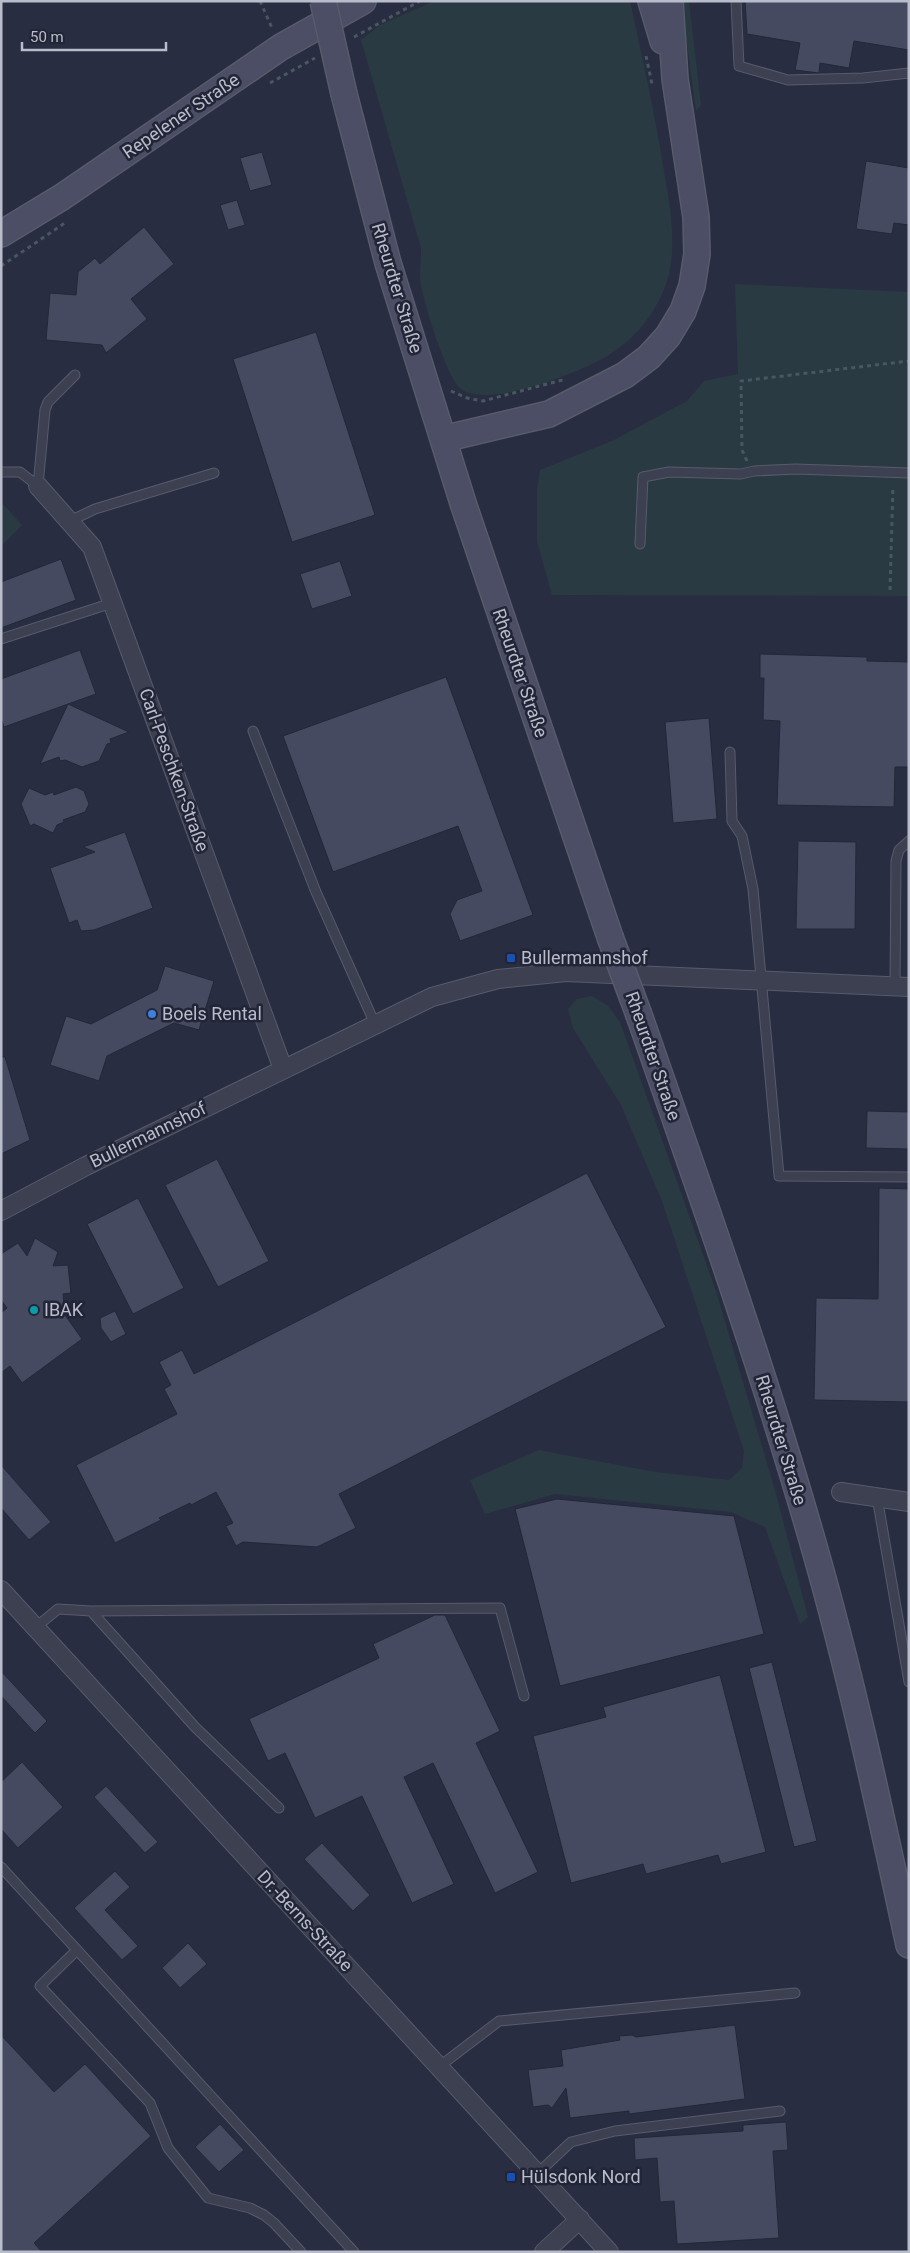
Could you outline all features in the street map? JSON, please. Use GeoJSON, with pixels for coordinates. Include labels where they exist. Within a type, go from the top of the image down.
{"type":"FeatureCollection","features":[{"type":"Feature","properties":{"kind":"main road","name":"Rheurdter Straße"},"geometry":{"type":"LineString","coordinates":[[322,1],[388,263],[463,503],[610,937],[740,1306],[813,1543],[870,1767],[909,1945]]}},
{"type":"Feature","properties":{"kind":"main road","name":"Repelener Straße"},"geometry":{"type":"LineString","coordinates":[[1,234],[62,197],[281,47],[363,1]]}},
{"type":"Feature","properties":{"kind":"main road"},"geometry":{"type":"LineString","coordinates":[[651,1],[675,80]]}},
{"type":"Feature","properties":{"kind":"main road"},"geometry":{"type":"LineString","coordinates":[[443,439],[549,414],[625,375],[649,357],[668,336],[683,311],[692,286],[697,254],[696,217],[675,80],[670,1]]}},
{"type":"Feature","properties":{"kind":"street","name":"Carl-Peschken-Straße"},"geometry":{"type":"LineString","coordinates":[[38,486],[92,547],[283,1069]]}},
{"type":"Feature","properties":{"kind":"street","name":"Bullermannshof"},"geometry":{"type":"LineString","coordinates":[[1,1211],[86,1166],[432,997],[507,978],[566,972],[902,987]]}},
{"type":"Feature","properties":{"kind":"street"},"geometry":{"type":"LineString","coordinates":[[841,1492],[909,1502]]}},
{"type":"Feature","properties":{"kind":"street","name":"Dr.-Berns-Straße"},"geometry":{"type":"LineString","coordinates":[[1,1590],[609,2252]]}},
{"type":"Feature","properties":{"kind":"street"},"geometry":{"type":"LineString","coordinates":[[544,2252],[580,2219]]}},
{"type":"Feature","properties":{"kind":"lane"},"geometry":{"type":"LineString","coordinates":[[736,1],[739,66],[788,80],[863,78],[909,73]]}},
{"type":"Feature","properties":{"kind":"lane"},"geometry":{"type":"LineString","coordinates":[[38,486],[45,410],[48,402],[75,375]]}},
{"type":"Feature","properties":{"kind":"lane"},"geometry":{"type":"LineString","coordinates":[[640,544],[643,477],[669,472],[741,474],[754,471],[796,470],[909,473]]}},
{"type":"Feature","properties":{"kind":"lane"},"geometry":{"type":"LineString","coordinates":[[1,472],[20,472],[38,486]]}},
{"type":"Feature","properties":{"kind":"lane"},"geometry":{"type":"LineString","coordinates":[[70,521],[95,509],[214,474]]}},
{"type":"Feature","properties":{"kind":"lane"},"geometry":{"type":"LineString","coordinates":[[1,639],[112,603]]}},
{"type":"Feature","properties":{"kind":"lane"},"geometry":{"type":"LineString","coordinates":[[253,731],[324,912],[375,1024]]}},
{"type":"Feature","properties":{"kind":"lane"},"geometry":{"type":"LineString","coordinates":[[730,752],[732,820],[742,836],[753,889],[779,1176],[909,1177]]}},
{"type":"Feature","properties":{"kind":"lane"},"geometry":{"type":"LineString","coordinates":[[902,987],[896,861],[899,850],[909,841]]}},
{"type":"Feature","properties":{"kind":"lane"},"geometry":{"type":"LineString","coordinates":[[877,1497],[909,1682]]}},
{"type":"Feature","properties":{"kind":"lane"},"geometry":{"type":"LineString","coordinates":[[36,1627],[58,1609],[500,1608],[524,1696]]}},
{"type":"Feature","properties":{"kind":"lane"},"geometry":{"type":"LineString","coordinates":[[91,1610],[195,1727],[279,1808]]}},
{"type":"Feature","properties":{"kind":"lane"},"geometry":{"type":"LineString","coordinates":[[1,1867],[354,2252]]}},
{"type":"Feature","properties":{"kind":"lane"},"geometry":{"type":"LineString","coordinates":[[77,1950],[40,1986],[150,2103],[168,2148],[208,2198],[250,2208],[264,2215],[301,2252]]}},
{"type":"Feature","properties":{"kind":"lane"},"geometry":{"type":"LineString","coordinates":[[440,2066],[499,2021],[795,1993]]}},
{"type":"Feature","properties":{"kind":"lane"},"geometry":{"type":"LineString","coordinates":[[538,2173],[571,2142],[615,2131],[780,2111]]}},
{"type":"Feature","properties":{"kind":"path"},"geometry":{"type":"LineString","coordinates":[[260,1],[281,47]]}},
{"type":"Feature","properties":{"kind":"path"},"geometry":{"type":"LineString","coordinates":[[352,38],[420,1]]}},
{"type":"Feature","properties":{"kind":"path"},"geometry":{"type":"LineString","coordinates":[[645,54],[653,90]]}},
{"type":"Feature","properties":{"kind":"path"},"geometry":{"type":"LineString","coordinates":[[265,86],[317,57]]}},
{"type":"Feature","properties":{"kind":"path"},"geometry":{"type":"LineString","coordinates":[[1,266],[68,221]]}},
{"type":"Feature","properties":{"kind":"path"},"geometry":{"type":"LineString","coordinates":[[754,471],[742,450],[741,381],[909,361]]}},
{"type":"Feature","properties":{"kind":"path"},"geometry":{"type":"LineString","coordinates":[[451,391],[467,398],[483,401],[573,376]]}},
{"type":"Feature","properties":{"kind":"path"},"geometry":{"type":"LineString","coordinates":[[890,590],[893,472]]}},
{"type":"Feature","properties":{"kind":"shaded area"},"geometry":{"type":"Polygon","coordinates":[[[434,1],[630,1],[648,83],[670,206],[672,233],[671,261],[663,292],[644,324],[631,338],[601,360],[562,377],[505,393],[471,394],[460,388],[448,369],[430,319],[422,289],[420,279],[421,248],[361,40],[380,25],[434,1]]]}},
{"type":"Feature","properties":{"kind":"shaded area"},"geometry":{"type":"Polygon","coordinates":[[[681,1],[689,1],[701,105],[696,111],[681,1]]]}},
{"type":"Feature","properties":{"kind":"shaded area"},"geometry":{"type":"Polygon","coordinates":[[[735,284],[909,292],[909,596],[552,595],[537,541],[537,489],[540,470],[614,440],[687,401],[704,381],[738,374],[735,284]]]}},
{"type":"Feature","properties":{"kind":"shaded area"},"geometry":{"type":"Polygon","coordinates":[[[1,502],[22,525],[1,546],[1,502]]]}},
{"type":"Feature","properties":{"kind":"shaded area"},"geometry":{"type":"Polygon","coordinates":[[[592,996],[608,1006],[620,1022],[716,1291],[775,1490],[808,1617],[800,1624],[765,1527],[731,1512],[555,1494],[485,1514],[470,1480],[539,1450],[655,1472],[729,1480],[742,1468],[744,1451],[662,1201],[621,1105],[573,1028],[568,1009],[577,999],[592,996]]]}},
{"type":"Feature","properties":{"kind":"building"},"geometry":{"type":"Polygon","coordinates":[[[745,1],[909,1],[909,50],[854,41],[849,68],[820,63],[819,73],[795,70],[800,43],[747,34],[745,1]]]}},
{"type":"Feature","properties":{"kind":"building"},"geometry":{"type":"Polygon","coordinates":[[[262,152],[272,185],[250,191],[240,158],[262,152]]]}},
{"type":"Feature","properties":{"kind":"building"},"geometry":{"type":"Polygon","coordinates":[[[866,161],[909,168],[909,225],[894,223],[892,234],[856,229],[866,161]]]}},
{"type":"Feature","properties":{"kind":"building"},"geometry":{"type":"Polygon","coordinates":[[[237,200],[245,225],[228,230],[220,205],[237,200]]]}},
{"type":"Feature","properties":{"kind":"building"},"geometry":{"type":"Polygon","coordinates":[[[144,227],[174,264],[131,299],[147,319],[106,353],[102,345],[46,340],[50,293],[76,295],[78,272],[95,258],[100,264],[144,227]]]}},
{"type":"Feature","properties":{"kind":"building"},"geometry":{"type":"Polygon","coordinates":[[[316,332],[375,515],[292,542],[233,359],[316,332]]]}},
{"type":"Feature","properties":{"kind":"building"},"geometry":{"type":"Polygon","coordinates":[[[61,559],[76,600],[1,628],[1,582],[61,559]]]}},
{"type":"Feature","properties":{"kind":"building"},"geometry":{"type":"Polygon","coordinates":[[[340,561],[352,596],[312,609],[300,574],[340,561]]]}},
{"type":"Feature","properties":{"kind":"building"},"geometry":{"type":"Polygon","coordinates":[[[80,650],[96,694],[4,727],[1,718],[1,679],[80,650]]]}},
{"type":"Feature","properties":{"kind":"building"},"geometry":{"type":"Polygon","coordinates":[[[760,654],[867,657],[867,661],[909,662],[909,767],[895,767],[894,807],[777,805],[780,721],[763,720],[764,678],[760,678],[760,654]]]}},
{"type":"Feature","properties":{"kind":"building"},"geometry":{"type":"Polygon","coordinates":[[[446,677],[533,915],[460,941],[450,914],[457,900],[482,891],[458,826],[333,872],[283,736],[446,677]]]}},
{"type":"Feature","properties":{"kind":"building"},"geometry":{"type":"Polygon","coordinates":[[[68,704],[129,732],[110,739],[111,743],[107,744],[99,761],[82,767],[65,760],[60,761],[59,757],[40,764],[68,704]]]}},
{"type":"Feature","properties":{"kind":"building"},"geometry":{"type":"Polygon","coordinates":[[[709,718],[717,819],[673,823],[665,722],[709,718]]]}},
{"type":"Feature","properties":{"kind":"building"},"geometry":{"type":"Polygon","coordinates":[[[76,787],[84,791],[89,804],[85,812],[63,820],[64,822],[57,825],[53,833],[34,824],[30,826],[21,804],[29,788],[45,795],[53,792],[54,795],[76,787]]]}},
{"type":"Feature","properties":{"kind":"building"},"geometry":{"type":"Polygon","coordinates":[[[125,832],[153,908],[94,930],[81,931],[77,920],[69,923],[50,868],[95,852],[83,847],[125,832]]]}},
{"type":"Feature","properties":{"kind":"building"},"geometry":{"type":"Polygon","coordinates":[[[798,841],[856,842],[855,929],[796,929],[798,841]]]}},
{"type":"Feature","properties":{"kind":"building"},"geometry":{"type":"Polygon","coordinates":[[[165,966],[214,981],[199,1030],[174,1023],[107,1056],[99,1081],[50,1065],[66,1016],[91,1024],[157,990],[165,966]]]}},
{"type":"Feature","properties":{"kind":"building"},"geometry":{"type":"Polygon","coordinates":[[[1,1057],[5,1057],[30,1140],[1,1154],[1,1057]]]}},
{"type":"Feature","properties":{"kind":"building"},"geometry":{"type":"Polygon","coordinates":[[[867,1111],[909,1112],[909,1149],[866,1148],[867,1111]]]}},
{"type":"Feature","properties":{"kind":"building"},"geometry":{"type":"Polygon","coordinates":[[[217,1159],[269,1261],[218,1287],[165,1185],[217,1159]]]}},
{"type":"Feature","properties":{"kind":"building"},"geometry":{"type":"Polygon","coordinates":[[[587,1173],[666,1327],[339,1494],[356,1528],[317,1547],[243,1542],[236,1546],[226,1526],[233,1523],[216,1492],[159,1518],[161,1520],[115,1543],[76,1465],[177,1414],[164,1389],[171,1385],[159,1362],[182,1350],[194,1374],[587,1173]]]}},
{"type":"Feature","properties":{"kind":"building"},"geometry":{"type":"Polygon","coordinates":[[[879,1188],[909,1189],[909,1402],[814,1400],[816,1298],[878,1299],[879,1188]]]}},
{"type":"Feature","properties":{"kind":"building"},"geometry":{"type":"Polygon","coordinates":[[[138,1198],[184,1288],[133,1314],[87,1224],[138,1198]]]}},
{"type":"Feature","properties":{"kind":"building","name":"IBAK"},"geometry":{"type":"Polygon","coordinates":[[[35,1238],[58,1252],[53,1266],[68,1265],[71,1293],[63,1294],[65,1315],[82,1339],[22,1383],[10,1366],[1,1373],[1,1313],[7,1308],[1,1300],[1,1254],[18,1243],[27,1256],[35,1238]]]}},
{"type":"Feature","properties":{"kind":"building"},"geometry":{"type":"Polygon","coordinates":[[[115,1311],[126,1334],[111,1342],[101,1328],[100,1318],[115,1311]]]}},
{"type":"Feature","properties":{"kind":"building"},"geometry":{"type":"Polygon","coordinates":[[[1,1465],[51,1522],[29,1540],[1,1508],[1,1465]]]}},
{"type":"Feature","properties":{"kind":"building"},"geometry":{"type":"Polygon","coordinates":[[[557,1499],[734,1516],[764,1634],[560,1686],[515,1509],[557,1499]]]}},
{"type":"Feature","properties":{"kind":"building"},"geometry":{"type":"Polygon","coordinates":[[[435,1615],[445,1615],[500,1731],[476,1743],[538,1872],[495,1893],[433,1763],[404,1777],[454,1884],[412,1903],[362,1796],[315,1818],[285,1753],[268,1761],[249,1719],[379,1658],[373,1644],[435,1615]]]}},
{"type":"Feature","properties":{"kind":"building"},"geometry":{"type":"Polygon","coordinates":[[[772,1662],[817,1841],[794,1847],[749,1668],[772,1662]]]}},
{"type":"Feature","properties":{"kind":"building"},"geometry":{"type":"Polygon","coordinates":[[[1,1671],[47,1721],[35,1733],[1,1696],[1,1671]]]}},
{"type":"Feature","properties":{"kind":"building"},"geometry":{"type":"Polygon","coordinates":[[[720,1675],[766,1852],[721,1864],[718,1855],[646,1874],[643,1864],[571,1883],[533,1736],[606,1717],[603,1707],[720,1675]]]}},
{"type":"Feature","properties":{"kind":"building"},"geometry":{"type":"Polygon","coordinates":[[[22,1762],[63,1807],[18,1848],[1,1829],[1,1782],[22,1762]]]}},
{"type":"Feature","properties":{"kind":"building"},"geometry":{"type":"Polygon","coordinates":[[[106,1786],[158,1842],[145,1853],[94,1797],[106,1786]]]}},
{"type":"Feature","properties":{"kind":"building"},"geometry":{"type":"Polygon","coordinates":[[[322,1843],[370,1895],[353,1911],[304,1859],[322,1843]]]}},
{"type":"Feature","properties":{"kind":"building"},"geometry":{"type":"Polygon","coordinates":[[[115,1871],[130,1887],[105,1910],[138,1946],[122,1960],[74,1908],[115,1871]]]}},
{"type":"Feature","properties":{"kind":"building"},"geometry":{"type":"Polygon","coordinates":[[[188,1943],[207,1964],[180,1988],[162,1968],[188,1943]]]}},
{"type":"Feature","properties":{"kind":"building"},"geometry":{"type":"Polygon","coordinates":[[[735,2025],[745,2099],[629,2114],[629,2111],[570,2118],[566,2088],[552,2108],[548,2105],[533,2107],[528,2070],[563,2066],[561,2050],[620,2040],[619,2036],[632,2035],[636,2037],[735,2025]]]}},
{"type":"Feature","properties":{"kind":"building"},"geometry":{"type":"Polygon","coordinates":[[[1,2035],[54,2092],[85,2064],[151,2136],[34,2243],[42,2252],[1,2252],[1,2035]]]}},
{"type":"Feature","properties":{"kind":"building"},"geometry":{"type":"Polygon","coordinates":[[[786,2122],[788,2150],[773,2151],[779,2238],[677,2244],[674,2201],[660,2202],[657,2158],[635,2160],[634,2138],[743,2131],[743,2125],[786,2122]]]}},
{"type":"Feature","properties":{"kind":"building"},"geometry":{"type":"Polygon","coordinates":[[[220,2124],[244,2150],[219,2172],[195,2147],[220,2124]]]}},
{"type":"Feature","properties":{"kind":"place","name":"Bullermannshof"},"geometry":{"type":"Point","coordinates":[511,958]}},
{"type":"Feature","properties":{"kind":"place","name":"Boels Rental"},"geometry":{"type":"Point","coordinates":[152,1014]}},
{"type":"Feature","properties":{"kind":"place","name":"IBAK"},"geometry":{"type":"Point","coordinates":[34,1310]}},
{"type":"Feature","properties":{"kind":"place","name":"Hülsdonk Nord"},"geometry":{"type":"Point","coordinates":[511,2177]}}]}
